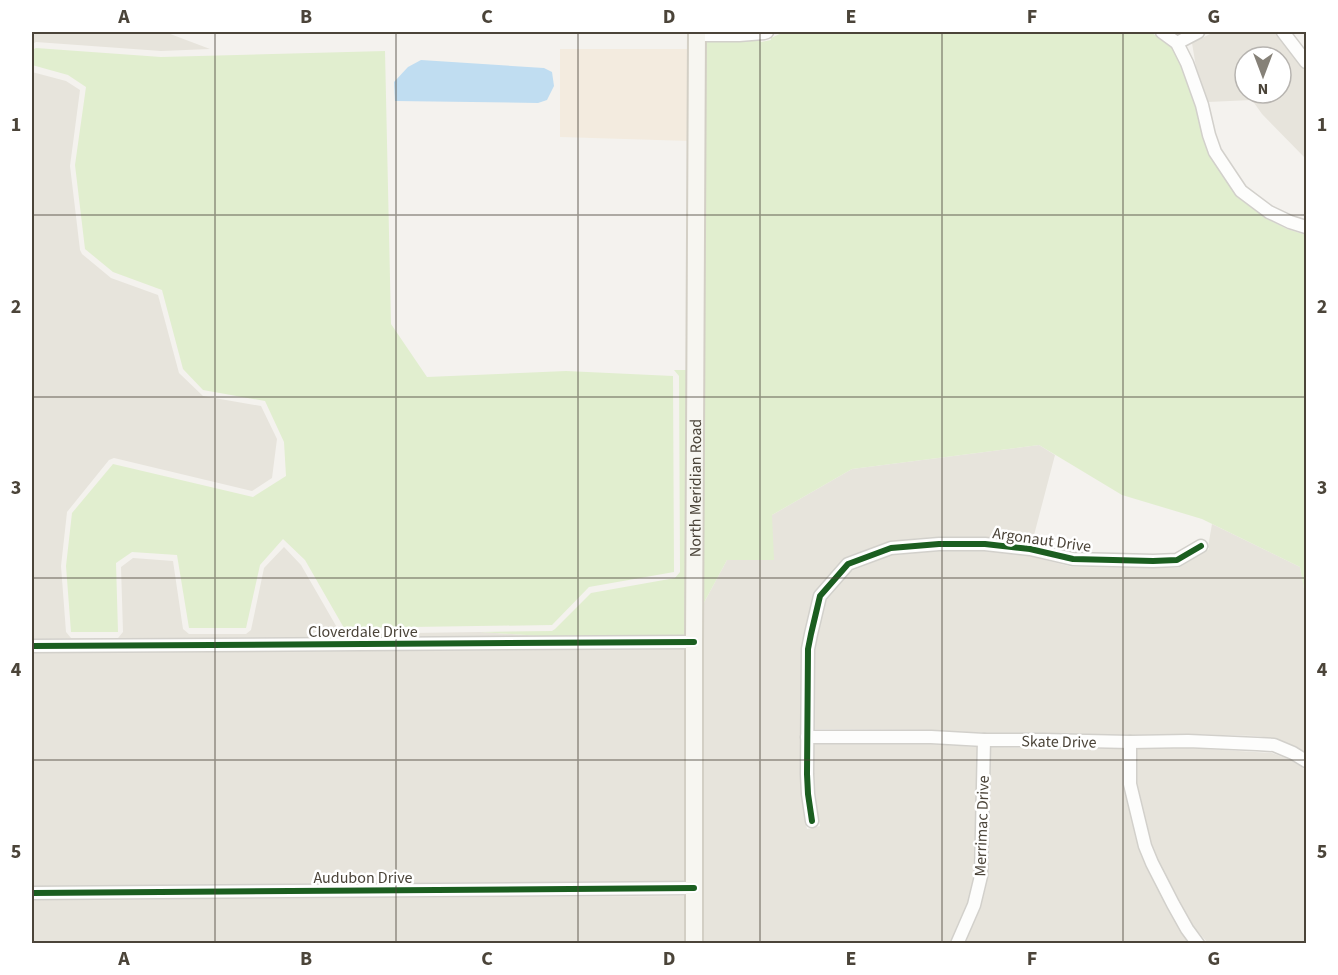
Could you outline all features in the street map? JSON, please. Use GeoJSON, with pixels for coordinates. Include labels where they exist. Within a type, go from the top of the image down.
{"type":"FeatureCollection","features":[{"type":"Feature","properties":{"kind":"main road","name":"North Meridian Road"},"geometry":{"type":"LineString","coordinates":[[694,944],[697,33]]}},
{"type":"Feature","properties":{"kind":"street"},"geometry":{"type":"LineString","coordinates":[[697,33],[739,35],[767,32]]}},
{"type":"Feature","properties":{"kind":"street"},"geometry":{"type":"LineString","coordinates":[[1162,32],[1177,43],[1188,63],[1215,152],[1241,191],[1269,212],[1306,227]]}},
{"type":"Feature","properties":{"kind":"street"},"geometry":{"type":"LineString","coordinates":[[1177,43],[1198,32]]}},
{"type":"Feature","properties":{"kind":"street"},"geometry":{"type":"LineString","coordinates":[[1283,32],[1306,62]]}},
{"type":"Feature","properties":{"kind":"street","name":"Argonaut Drive"},"geometry":{"type":"LineString","coordinates":[[812,821],[807,794],[808,649],[820,596],[848,564],[891,548],[939,544],[985,544],[1030,549],[1073,560],[1153,561],[1177,560],[1201,546]]}},
{"type":"Feature","properties":{"kind":"street","name":"Cloverdale Drive"},"geometry":{"type":"LineString","coordinates":[[32,646],[694,642]]}},
{"type":"Feature","properties":{"kind":"street","name":"Skate Drive"},"geometry":{"type":"LineString","coordinates":[[807,737],[931,737],[984,740],[1188,741],[1257,744],[1274,746],[1306,761]]}},
{"type":"Feature","properties":{"kind":"street","name":"Merrimac Drive"},"geometry":{"type":"LineString","coordinates":[[957,944],[974,905],[981,876],[984,740]]}},
{"type":"Feature","properties":{"kind":"street"},"geometry":{"type":"LineString","coordinates":[[1130,742],[1130,784],[1145,846],[1173,904],[1197,943]]}},
{"type":"Feature","properties":{"kind":"street","name":"Audubon Drive"},"geometry":{"type":"LineString","coordinates":[[32,893],[694,888]]}},
{"type":"Feature","properties":{"kind":"shaded area"},"geometry":{"type":"Polygon","coordinates":[[[32,32],[165,32],[210,49],[161,51],[36,42],[32,44],[32,32]]]}},
{"type":"Feature","properties":{"kind":"shaded area"},"geometry":{"type":"Polygon","coordinates":[[[1214,32],[1275,32],[1285,45],[1233,45],[1233,101],[1208,102],[1196,67],[1192,43],[1214,32]]]}},
{"type":"Feature","properties":{"kind":"shaded area"},"geometry":{"type":"Polygon","coordinates":[[[560,49],[691,49],[690,141],[560,137],[560,49]]]}},
{"type":"Feature","properties":{"kind":"shaded area"},"geometry":{"type":"Polygon","coordinates":[[[1293,55],[1306,72],[1306,159],[1256,105],[1293,105],[1293,55]]]}},
{"type":"Feature","properties":{"kind":"shaded area"},"geometry":{"type":"Polygon","coordinates":[[[32,72],[66,81],[80,90],[70,166],[82,254],[111,278],[158,295],[179,373],[203,396],[261,406],[277,439],[272,478],[252,491],[114,458],[109,460],[67,512],[61,566],[66,632],[71,638],[118,638],[123,632],[121,567],[133,558],[173,561],[183,629],[189,634],[246,634],[251,630],[264,568],[284,547],[301,565],[339,631],[344,634],[480,632],[541,636],[32,639],[32,72]]]}},
{"type":"Feature","properties":{"kind":"shaded area"},"geometry":{"type":"Polygon","coordinates":[[[1039,445],[1055,455],[1033,539],[1092,552],[1169,553],[1074,552],[1031,542],[985,537],[938,537],[891,541],[846,557],[816,591],[802,648],[801,795],[807,829],[820,826],[814,793],[813,744],[931,744],[977,747],[975,875],[968,902],[950,943],[700,944],[700,610],[727,560],[772,515],[852,469],[1039,445]]]}},
{"type":"Feature","properties":{"kind":"shaded area"},"geometry":{"type":"Polygon","coordinates":[[[1212,524],[1300,567],[1306,599],[1306,752],[1276,739],[1257,736],[813,729],[814,650],[825,600],[851,571],[892,555],[939,551],[985,551],[1029,556],[1073,567],[1178,568],[1209,549],[1212,524]]]}},
{"type":"Feature","properties":{"kind":"shaded area"},"geometry":{"type":"Polygon","coordinates":[[[688,649],[688,881],[32,886],[32,653],[688,649]]]}},
{"type":"Feature","properties":{"kind":"shaded area"},"geometry":{"type":"Polygon","coordinates":[[[990,747],[1124,749],[1124,785],[1140,849],[1167,908],[1187,940],[1183,944],[964,944],[980,907],[987,878],[990,747]]]}},
{"type":"Feature","properties":{"kind":"shaded area"},"geometry":{"type":"Polygon","coordinates":[[[1188,748],[1272,753],[1291,760],[1306,770],[1306,943],[1208,943],[1192,925],[1151,844],[1136,783],[1136,749],[1188,748]]]}},
{"type":"Feature","properties":{"kind":"shaded area"},"geometry":{"type":"Polygon","coordinates":[[[688,896],[688,943],[32,943],[32,900],[688,896]]]}},
{"type":"Feature","properties":{"kind":"green space"},"geometry":{"type":"Polygon","coordinates":[[[784,32],[1151,32],[1172,48],[1182,66],[1209,154],[1237,197],[1267,219],[1306,235],[1306,599],[1300,567],[1202,519],[1122,495],[1039,445],[852,469],[772,515],[774,560],[727,560],[700,610],[703,42],[760,40],[761,42],[771,40],[784,32]]]}},
{"type":"Feature","properties":{"kind":"green space"},"geometry":{"type":"Polygon","coordinates":[[[36,48],[161,57],[385,51],[391,324],[427,377],[566,371],[673,376],[674,572],[589,587],[552,625],[344,628],[305,560],[283,539],[260,565],[246,628],[189,628],[177,555],[132,552],[116,563],[118,632],[71,632],[66,566],[72,513],[113,464],[253,497],[286,476],[284,442],[265,401],[203,390],[183,369],[162,290],[113,272],[85,249],[75,165],[86,87],[68,75],[32,65],[32,50],[36,48]]]}},
{"type":"Feature","properties":{"kind":"green space"},"geometry":{"type":"Polygon","coordinates":[[[674,370],[689,370],[687,635],[541,636],[480,632],[552,631],[591,593],[675,578],[680,572],[679,376],[674,370]]]}},
{"type":"Feature","properties":{"kind":"water"},"geometry":{"type":"Polygon","coordinates":[[[421,60],[544,68],[552,72],[554,86],[547,100],[538,103],[395,101],[394,82],[408,67],[421,60]]]}},
{"type":"Feature","properties":{"kind":"cycle path"},"geometry":{"type":"LineString","coordinates":[[812,821],[807,774],[808,649],[820,596],[848,564],[891,548],[939,544],[985,544],[1030,549],[1073,559],[1153,561],[1177,560],[1201,546]]}},
{"type":"Feature","properties":{"kind":"cycle path"},"geometry":{"type":"LineString","coordinates":[[32,646],[694,642]]}},
{"type":"Feature","properties":{"kind":"cycle path"},"geometry":{"type":"LineString","coordinates":[[32,893],[694,888]]}}]}
